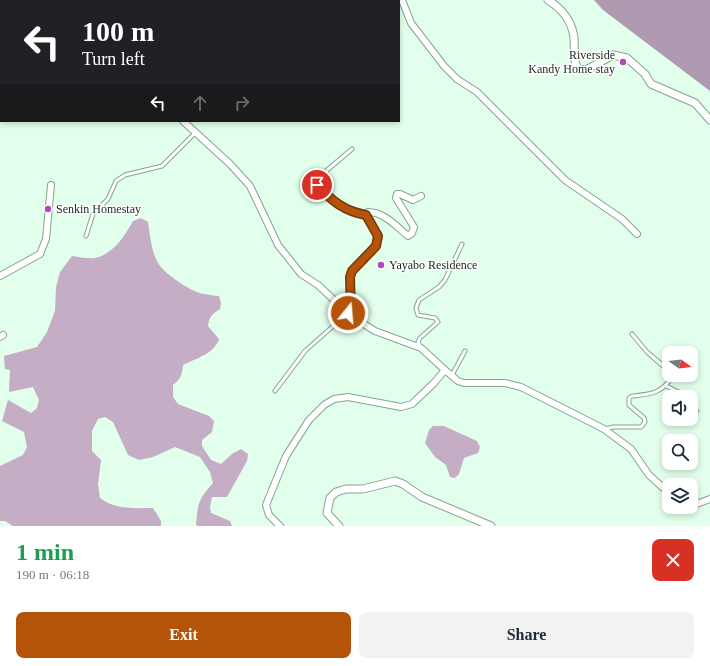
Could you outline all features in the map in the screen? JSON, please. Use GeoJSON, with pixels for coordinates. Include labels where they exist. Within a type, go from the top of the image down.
{"type":"FeatureCollection","features":[{"type":"Feature","properties":{"kind":"street"},"geometry":{"type":"LineString","coordinates":[[402,0],[410,23],[444,66],[457,79],[477,92],[565,180],[622,220],[637,234]]}},
{"type":"Feature","properties":{"kind":"street"},"geometry":{"type":"LineString","coordinates":[[548,0],[567,15],[574,36],[574,61],[578,69],[586,70],[613,55],[627,58],[645,74],[651,84],[695,104],[710,120]]}},
{"type":"Feature","properties":{"kind":"street"},"geometry":{"type":"LineString","coordinates":[[184,122],[230,164],[250,186],[278,245],[301,274],[318,285],[349,314],[375,331],[421,348],[458,381],[464,383],[505,383],[521,387],[604,429],[631,449],[650,475],[662,486]]}},
{"type":"Feature","properties":{"kind":"street"},"geometry":{"type":"LineString","coordinates":[[0,276],[40,254],[46,239],[51,185]]}},
{"type":"Feature","properties":{"kind":"street"},"geometry":{"type":"LineString","coordinates":[[349,314],[350,277],[352,271],[376,246],[378,236],[366,215],[368,212],[375,212],[390,220],[408,236],[412,233],[414,227],[396,198],[397,194],[413,200],[421,196]]}},
{"type":"Feature","properties":{"kind":"street"},"geometry":{"type":"LineString","coordinates":[[280,526],[269,515],[266,505],[286,456],[309,420],[324,405],[334,399],[348,397],[401,407],[412,404],[434,383],[444,370]]}},
{"type":"Feature","properties":{"kind":"street"},"geometry":{"type":"LineString","coordinates":[[339,526],[327,512],[330,498],[336,492],[346,489],[363,489],[395,481],[403,484],[422,497],[491,526]]}},
{"type":"Feature","properties":{"kind":"street"},"geometry":{"type":"LineString","coordinates":[[698,503],[710,499]]}},
{"type":"Feature","properties":{"kind":"lane"},"geometry":{"type":"LineString","coordinates":[[86,236],[93,214],[108,200],[116,181],[125,175],[162,166],[195,133]]}},
{"type":"Feature","properties":{"kind":"lane"},"geometry":{"type":"LineString","coordinates":[[352,149],[319,177],[317,185],[329,198],[351,212],[366,215]]}},
{"type":"Feature","properties":{"kind":"lane"},"geometry":{"type":"LineString","coordinates":[[421,348],[418,342],[420,338],[438,322],[435,318],[418,315],[416,308],[419,300],[438,287],[445,280],[462,244]]}},
{"type":"Feature","properties":{"kind":"lane"},"geometry":{"type":"LineString","coordinates":[[275,391],[305,351],[349,314]]}},
{"type":"Feature","properties":{"kind":"lane"},"geometry":{"type":"LineString","coordinates":[[632,334],[647,352],[662,365]]}},
{"type":"Feature","properties":{"kind":"lane"},"geometry":{"type":"LineString","coordinates":[[452,375],[465,351]]}},
{"type":"Feature","properties":{"kind":"lane"},"geometry":{"type":"LineString","coordinates":[[604,429],[613,427],[641,427],[645,422],[644,418],[630,406],[629,398],[632,396],[654,393],[666,386],[669,382]]}},
{"type":"Feature","properties":{"kind":"lane"},"geometry":{"type":"LineString","coordinates":[[666,386],[674,390]]}},
{"type":"Feature","properties":{"kind":"shaded area"},"geometry":{"type":"Polygon","coordinates":[[[594,0],[710,0],[710,91],[603,10],[594,0]]]}},
{"type":"Feature","properties":{"kind":"shaded area"},"geometry":{"type":"Polygon","coordinates":[[[141,218],[148,222],[153,250],[158,264],[168,274],[192,290],[202,294],[219,296],[221,303],[220,309],[211,316],[208,326],[219,339],[217,344],[209,352],[183,365],[181,376],[173,385],[173,397],[178,404],[209,416],[214,421],[212,432],[202,440],[202,446],[211,460],[221,464],[232,454],[241,449],[248,454],[247,461],[227,497],[212,497],[210,507],[211,513],[230,521],[232,526],[196,525],[197,512],[200,502],[204,494],[213,483],[210,472],[200,457],[175,447],[153,457],[139,460],[128,455],[113,422],[105,417],[98,419],[92,431],[92,451],[101,460],[98,484],[100,498],[112,505],[132,508],[153,508],[161,521],[161,526],[13,526],[5,521],[0,521],[0,466],[23,455],[27,447],[24,432],[2,421],[8,400],[31,413],[37,408],[39,400],[33,387],[9,392],[10,370],[5,369],[4,356],[37,347],[47,332],[55,311],[56,287],[60,272],[72,256],[95,258],[107,253],[122,239],[133,221],[141,218]]]}},
{"type":"Feature","properties":{"kind":"shaded area"},"geometry":{"type":"Polygon","coordinates":[[[433,426],[444,426],[477,441],[480,447],[478,453],[464,458],[459,474],[455,478],[450,477],[446,465],[435,457],[425,443],[429,430],[433,426]]]}},
{"type":"Feature","properties":{"kind":"place","name":"Riverside Kandy Home stay"},"geometry":{"type":"Point","coordinates":[623,62]}},
{"type":"Feature","properties":{"kind":"place","name":"Senkin Homestay"},"geometry":{"type":"Point","coordinates":[48,209]}},
{"type":"Feature","properties":{"kind":"place","name":"Yayabo Residence"},"geometry":{"type":"Point","coordinates":[381,265]}},
{"type":"Feature","properties":{"kind":"route"},"geometry":{"type":"LineString","coordinates":[[317,185],[329,198],[351,212],[366,215],[378,236],[376,246],[352,271],[350,277],[352,304],[351,316],[348,313]]}}]}
